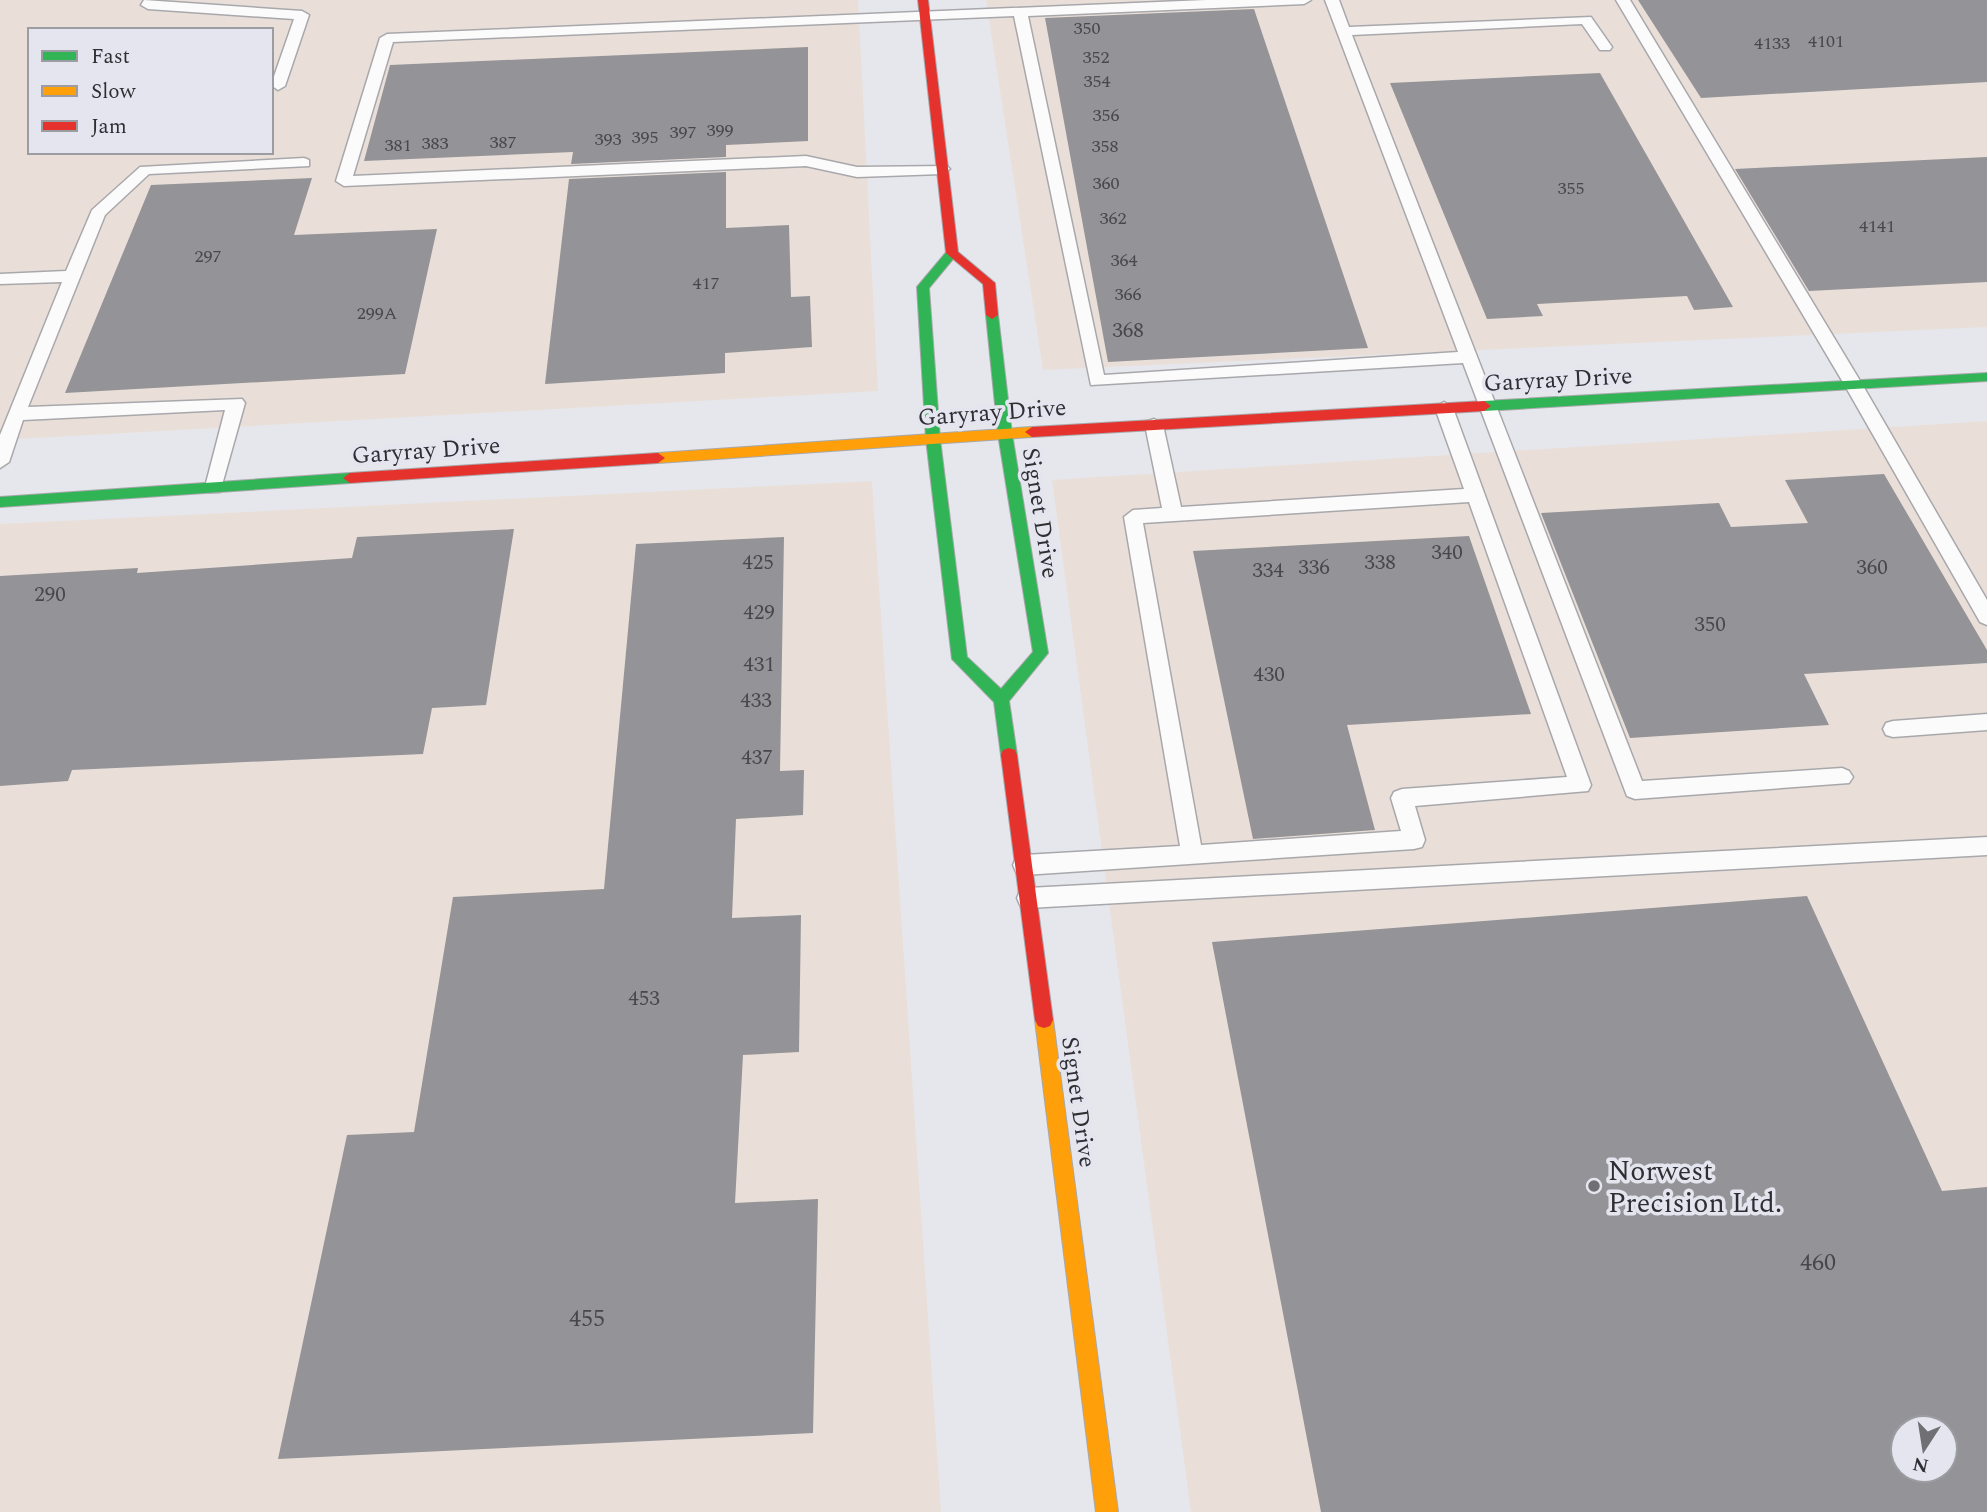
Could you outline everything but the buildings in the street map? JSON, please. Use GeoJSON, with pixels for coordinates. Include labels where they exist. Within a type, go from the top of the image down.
{"type":"FeatureCollection","features":[{"type":"Feature","properties":{"kind":"street"},"geometry":{"type":"LineString","coordinates":[[924,8],[952,253],[923,287],[933,439],[960,659],[1001,699]]}},
{"type":"Feature","properties":{"kind":"street","name":"Signet Drive"},"geometry":{"type":"LineString","coordinates":[[952,253],[989,283],[1005,434],[1041,653],[1001,699],[1083,1306],[1098,1511]]}},
{"type":"Feature","properties":{"kind":"street","name":"Garyray Drive"},"geometry":{"type":"LineString","coordinates":[[0,502],[1005,434],[1987,377]]}},
{"type":"Feature","properties":{"kind":"lane"},"geometry":{"type":"LineString","coordinates":[[151,0],[148,5],[302,15],[278,86]]}},
{"type":"Feature","properties":{"kind":"lane"},"geometry":{"type":"LineString","coordinates":[[942,169],[857,172],[806,161],[344,181],[387,38],[924,8],[1020,12],[1304,0]]}},
{"type":"Feature","properties":{"kind":"lane"},"geometry":{"type":"LineString","coordinates":[[1332,0],[1635,790],[1842,777]]}},
{"type":"Feature","properties":{"kind":"lane"},"geometry":{"type":"LineString","coordinates":[[1623,0],[1853,384],[1987,617]]}},
{"type":"Feature","properties":{"kind":"lane"},"geometry":{"type":"LineString","coordinates":[[1020,12],[1097,381],[1467,357]]}},
{"type":"Feature","properties":{"kind":"lane"},"geometry":{"type":"LineString","coordinates":[[1345,31],[1586,20],[1605,47]]}},
{"type":"Feature","properties":{"kind":"lane"},"geometry":{"type":"LineString","coordinates":[[0,462],[16,414],[98,213],[145,170],[304,163]]}},
{"type":"Feature","properties":{"kind":"lane"},"geometry":{"type":"LineString","coordinates":[[0,279],[72,276]]}},
{"type":"Feature","properties":{"kind":"lane"},"geometry":{"type":"LineString","coordinates":[[16,414],[236,403],[214,488]]}},
{"type":"Feature","properties":{"kind":"lane"},"geometry":{"type":"LineString","coordinates":[[1024,865],[1414,840],[1402,798],[1580,785],[1444,408]]}},
{"type":"Feature","properties":{"kind":"lane"},"geometry":{"type":"LineString","coordinates":[[1154,425],[1173,515]]}},
{"type":"Feature","properties":{"kind":"lane"},"geometry":{"type":"LineString","coordinates":[[1192,855],[1133,517],[1475,495]]}},
{"type":"Feature","properties":{"kind":"lane"},"geometry":{"type":"LineString","coordinates":[[1893,729],[1987,722]]}},
{"type":"Feature","properties":{"kind":"lane"},"geometry":{"type":"LineString","coordinates":[[1028,898],[1987,846]]}},
{"type":"Feature","properties":{"kind":"shaded area"},"geometry":{"type":"Polygon","coordinates":[[[0,0],[858,0],[878,391],[0,440],[0,0]]]}},
{"type":"Feature","properties":{"kind":"shaded area"},"geometry":{"type":"Polygon","coordinates":[[[986,0],[1987,0],[1987,327],[1043,370],[986,0]]]}},
{"type":"Feature","properties":{"kind":"shaded area"},"geometry":{"type":"Polygon","coordinates":[[[1987,421],[1987,1512],[1191,1512],[1052,480],[1987,421]]]}},
{"type":"Feature","properties":{"kind":"shaded area"},"geometry":{"type":"Polygon","coordinates":[[[872,481],[941,1512],[0,1512],[0,524],[872,481]]]}},
{"type":"Feature","properties":{"kind":"traffic: fast"},"geometry":{"type":"LineString","coordinates":[[952,253],[923,287],[933,439],[960,659],[1001,699],[1009,755]]}},
{"type":"Feature","properties":{"kind":"traffic: fast"},"geometry":{"type":"LineString","coordinates":[[992,315],[1005,434],[1041,653],[1001,699]]}},
{"type":"Feature","properties":{"kind":"traffic: fast"},"geometry":{"type":"LineString","coordinates":[[1484,406],[1987,377]]}},
{"type":"Feature","properties":{"kind":"traffic: fast"},"geometry":{"type":"LineString","coordinates":[[0,502],[350,478]]}},
{"type":"Feature","properties":{"kind":"traffic: slow"},"geometry":{"type":"LineString","coordinates":[[658,458],[1032,432]]}},
{"type":"Feature","properties":{"kind":"traffic: slow"},"geometry":{"type":"LineString","coordinates":[[1044,1020],[1107,1512]]}},
{"type":"Feature","properties":{"kind":"traffic: jam"},"geometry":{"type":"LineString","coordinates":[[923,0],[952,253],[989,283],[992,315]]}},
{"type":"Feature","properties":{"kind":"traffic: jam"},"geometry":{"type":"LineString","coordinates":[[1032,432],[1484,406]]}},
{"type":"Feature","properties":{"kind":"traffic: jam"},"geometry":{"type":"LineString","coordinates":[[350,478],[658,458]]}},
{"type":"Feature","properties":{"kind":"traffic: jam"},"geometry":{"type":"LineString","coordinates":[[1009,755],[1044,1020]]}},
{"type":"Feature","properties":{"kind":"place","name":"Norwest Precision Ltd."},"geometry":{"type":"Point","coordinates":[1594,1186]}}]}
